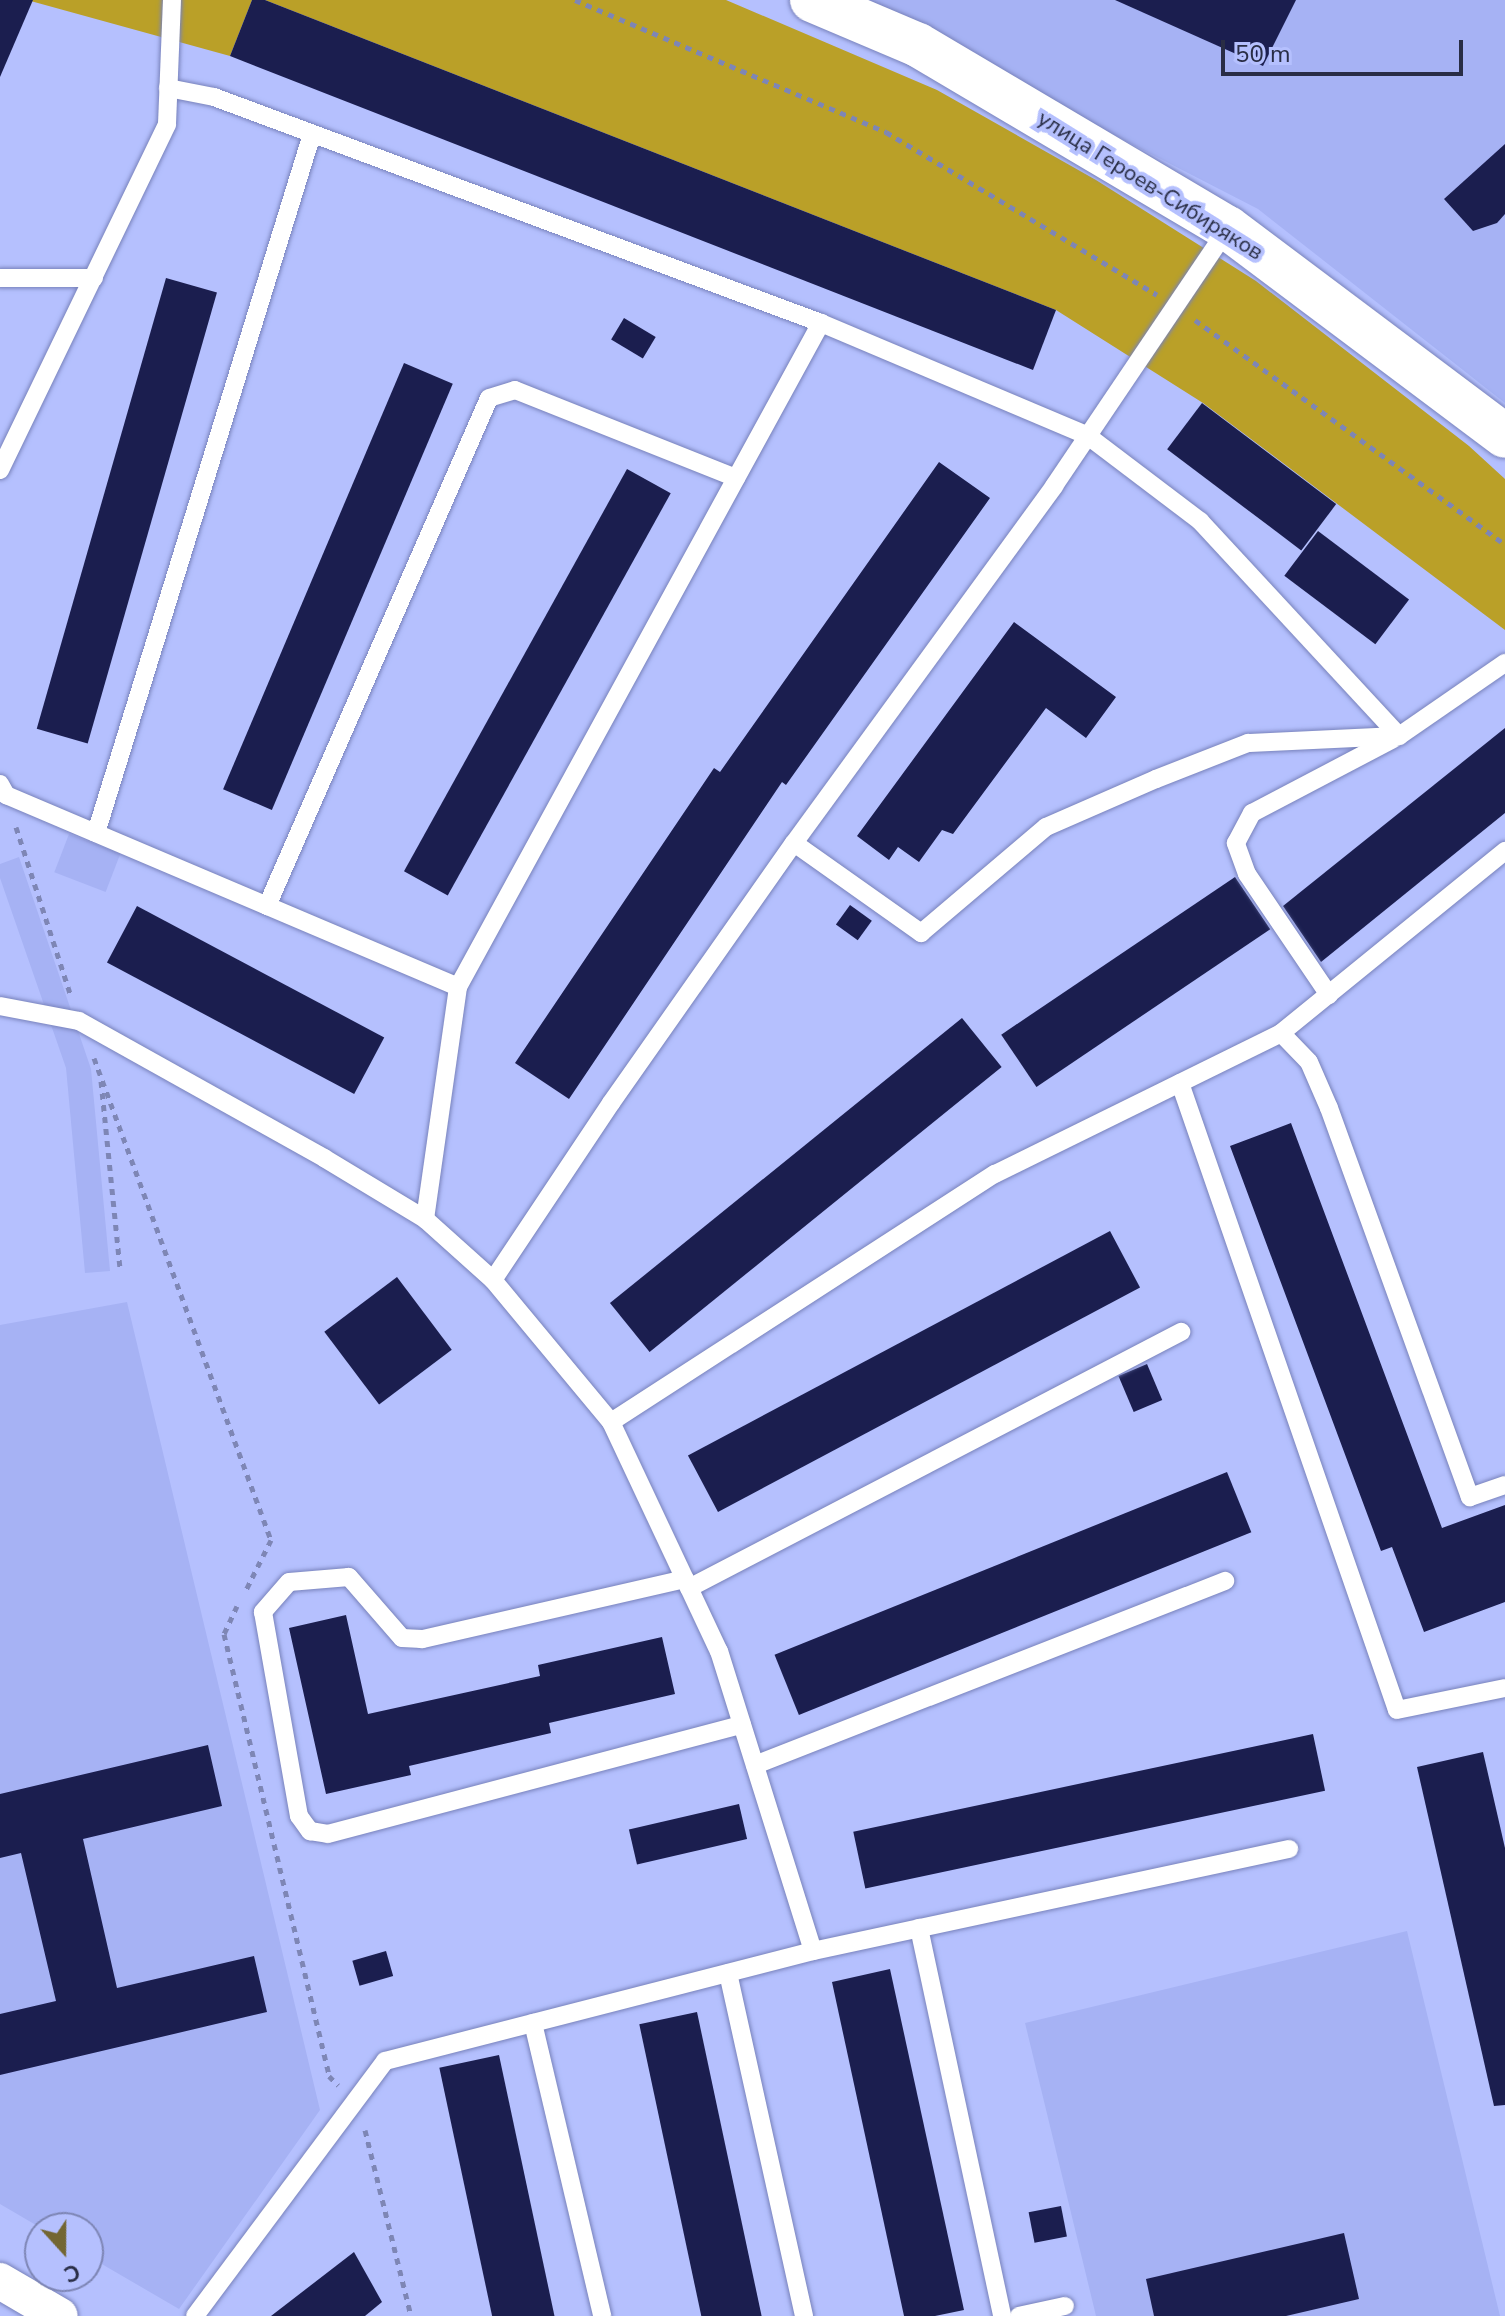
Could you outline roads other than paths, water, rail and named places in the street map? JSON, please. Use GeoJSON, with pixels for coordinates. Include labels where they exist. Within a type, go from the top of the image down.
{"type":"FeatureCollection","features":[{"type":"Feature","properties":{"kind":"street","name":"улица Героев-Сибиряков"},"geometry":{"type":"LineString","coordinates":[[812,0],[918,45],[1228,228],[1505,436]]}},
{"type":"Feature","properties":{"kind":"street"},"geometry":{"type":"LineString","coordinates":[[0,2281],[60,2316]]}},
{"type":"Feature","properties":{"kind":"lane"},"geometry":{"type":"LineString","coordinates":[[0,470],[167,124],[172,0]]}},
{"type":"Feature","properties":{"kind":"lane"},"geometry":{"type":"LineString","coordinates":[[168,88],[214,97],[821,323],[1088,436],[1200,521],[1399,736]]}},
{"type":"Feature","properties":{"kind":"lane"},"geometry":{"type":"LineString","coordinates":[[96,833],[312,134]]}},
{"type":"Feature","properties":{"kind":"lane"},"geometry":{"type":"LineString","coordinates":[[493,1280],[611,1103],[1088,436],[1228,228]]}},
{"type":"Feature","properties":{"kind":"lane"},"geometry":{"type":"LineString","coordinates":[[0,278],[94,278]]}},
{"type":"Feature","properties":{"kind":"lane"},"geometry":{"type":"LineString","coordinates":[[425,1219],[458,987],[821,323]]}},
{"type":"Feature","properties":{"kind":"lane"},"geometry":{"type":"LineString","coordinates":[[267,906],[489,398],[515,390],[736,478]]}},
{"type":"Feature","properties":{"kind":"lane"},"geometry":{"type":"LineString","coordinates":[[1329,995],[1247,874],[1236,843],[1252,813],[1399,736],[1505,663]]}},
{"type":"Feature","properties":{"kind":"lane"},"geometry":{"type":"LineString","coordinates":[[794,843],[921,933],[1046,827],[1156,779],[1248,743],[1399,736]]}},
{"type":"Feature","properties":{"kind":"lane"},"geometry":{"type":"LineString","coordinates":[[3,789],[96,833],[458,987]]}},
{"type":"Feature","properties":{"kind":"lane"},"geometry":{"type":"LineString","coordinates":[[611,1422],[995,1174],[1281,1033],[1505,851]]}},
{"type":"Feature","properties":{"kind":"lane"},"geometry":{"type":"LineString","coordinates":[[0,1006],[79,1021],[324,1158],[425,1219],[493,1280],[611,1422],[719,1651],[813,1951]]}},
{"type":"Feature","properties":{"kind":"lane"},"geometry":{"type":"LineString","coordinates":[[1281,1033],[1309,1062],[1329,1108],[1470,1497],[1505,1485]]}},
{"type":"Feature","properties":{"kind":"lane"},"geometry":{"type":"LineString","coordinates":[[1180,1083],[1397,1710],[1505,1688]]}},
{"type":"Feature","properties":{"kind":"lane"},"geometry":{"type":"LineString","coordinates":[[742,1725],[328,1834],[310,1831],[299,1816],[263,1612],[289,1582],[349,1577],[402,1638],[422,1639],[687,1584],[1181,1332]]}},
{"type":"Feature","properties":{"kind":"lane"},"geometry":{"type":"LineString","coordinates":[[755,1765],[1225,1581]]}},
{"type":"Feature","properties":{"kind":"lane"},"geometry":{"type":"LineString","coordinates":[[195,2316],[385,2061],[813,1951],[1289,1849]]}},
{"type":"Feature","properties":{"kind":"lane"},"geometry":{"type":"LineString","coordinates":[[919,1928],[1002,2316]]}},
{"type":"Feature","properties":{"kind":"lane"},"geometry":{"type":"LineString","coordinates":[[728,1973],[804,2316]]}},
{"type":"Feature","properties":{"kind":"lane"},"geometry":{"type":"LineString","coordinates":[[533,2023],[602,2316]]}},
{"type":"Feature","properties":{"kind":"lane"},"geometry":{"type":"LineString","coordinates":[[1019,2316],[1043,2314],[1065,2306]]}}]}
